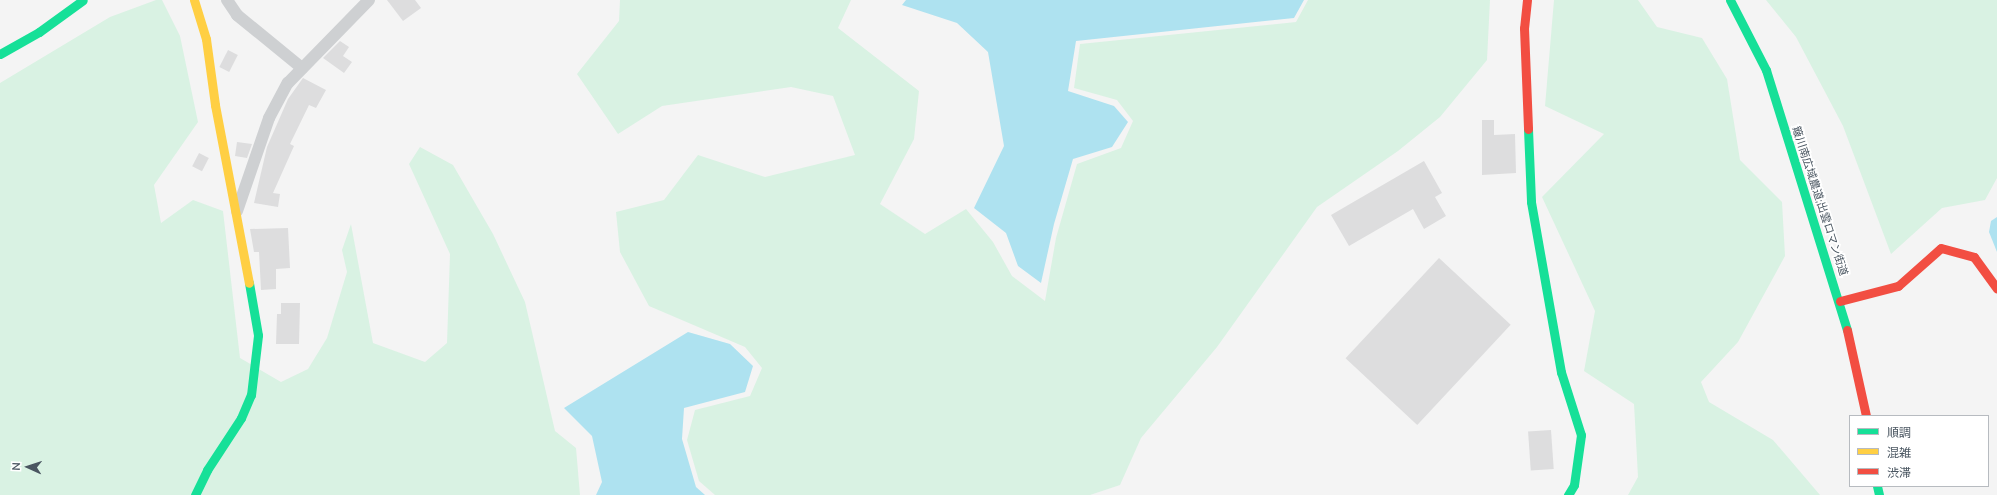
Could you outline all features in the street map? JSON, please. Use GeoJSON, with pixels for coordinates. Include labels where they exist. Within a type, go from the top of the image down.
{"type":"FeatureCollection","features":[{"type":"Feature","properties":{"kind":"street"},"geometry":{"type":"LineString","coordinates":[[0,54],[39,32],[83,0]]}},
{"type":"Feature","properties":{"kind":"street"},"geometry":{"type":"LineString","coordinates":[[194,0],[206,39],[223,148],[237,211],[258,335],[256,367],[251,396],[241,418],[207,470],[195,495]]}},
{"type":"Feature","properties":{"kind":"street"},"geometry":{"type":"LineString","coordinates":[[227,0],[237,15],[302,68]]}},
{"type":"Feature","properties":{"kind":"street"},"geometry":{"type":"LineString","coordinates":[[237,211],[269,118],[288,83],[369,0]]}},
{"type":"Feature","properties":{"kind":"street"},"geometry":{"type":"LineString","coordinates":[[1527,0],[1524,28],[1531,202],[1560,372],[1581,435],[1574,485],[1568,495]]}},
{"type":"Feature","properties":{"kind":"street","name":"簸川南広域農道;出雲ロマン街道"},"geometry":{"type":"LineString","coordinates":[[1730,0],[1766,70],[1840,301],[1859,375],[1866,415]]}},
{"type":"Feature","properties":{"kind":"street"},"geometry":{"type":"LineString","coordinates":[[1840,301],[1898,286],[1941,248],[1974,257],[1997,289]]}},
{"type":"Feature","properties":{"kind":"green space"},"geometry":{"type":"Polygon","coordinates":[[[156,0],[162,0],[180,36],[198,122],[154,185],[161,223],[193,200],[223,211],[240,358],[281,382],[308,369],[327,338],[347,272],[342,250],[351,224],[373,343],[425,362],[447,343],[450,254],[409,164],[420,147],[453,165],[493,234],[525,302],[555,431],[576,448],[580,495],[0,495],[0,83],[110,17],[156,0]]]}},
{"type":"Feature","properties":{"kind":"green space"},"geometry":{"type":"Polygon","coordinates":[[[620,0],[851,0],[838,28],[919,91],[914,139],[880,204],[925,234],[966,209],[993,242],[1012,276],[1045,301],[1056,238],[1077,164],[1121,148],[1133,121],[1117,100],[1074,88],[1080,44],[1296,22],[1308,0],[1490,0],[1487,60],[1440,117],[1398,151],[1317,207],[1217,347],[1141,438],[1120,485],[1090,495],[715,495],[699,481],[687,440],[695,410],[750,396],[762,368],[745,347],[649,306],[620,252],[616,212],[664,200],[698,155],[765,177],[855,155],[833,96],[791,87],[662,106],[618,134],[577,74],[619,21],[620,0]]]}},
{"type":"Feature","properties":{"kind":"green space"},"geometry":{"type":"Polygon","coordinates":[[[1554,0],[1638,0],[1657,27],[1702,38],[1727,79],[1740,160],[1782,202],[1785,256],[1738,342],[1701,382],[1709,402],[1773,440],[1820,495],[1628,495],[1638,477],[1634,404],[1584,371],[1595,311],[1542,197],[1604,134],[1545,106],[1554,0]]]}},
{"type":"Feature","properties":{"kind":"green space"},"geometry":{"type":"Polygon","coordinates":[[[1766,0],[1997,0],[1997,178],[1985,200],[1942,208],[1891,254],[1843,126],[1796,37],[1766,0]]]}},
{"type":"Feature","properties":{"kind":"water"},"geometry":{"type":"Polygon","coordinates":[[[906,0],[1304,0],[1294,18],[1076,41],[1068,91],[1114,106],[1128,122],[1112,147],[1073,159],[1054,224],[1041,283],[1018,266],[1006,233],[974,208],[1004,146],[988,52],[957,23],[902,5],[906,0]]]}},
{"type":"Feature","properties":{"kind":"water"},"geometry":{"type":"Polygon","coordinates":[[[1997,217],[1997,252],[1989,232],[1991,221],[1997,217]]]}},
{"type":"Feature","properties":{"kind":"water"},"geometry":{"type":"Polygon","coordinates":[[[688,332],[730,344],[753,366],[745,392],[684,408],[682,439],[696,487],[705,495],[596,495],[602,482],[592,436],[564,408],[688,332]]]}},
{"type":"Feature","properties":{"kind":"building"},"geometry":{"type":"Polygon","coordinates":[[[387,0],[415,0],[421,8],[403,21],[387,0]]]}},
{"type":"Feature","properties":{"kind":"building"},"geometry":{"type":"Polygon","coordinates":[[[340,41],[349,47],[343,56],[352,62],[344,73],[323,58],[340,41]]]}},
{"type":"Feature","properties":{"kind":"building"},"geometry":{"type":"Polygon","coordinates":[[[228,50],[238,55],[229,72],[219,67],[228,50]]]}},
{"type":"Feature","properties":{"kind":"building"},"geometry":{"type":"Polygon","coordinates":[[[303,78],[326,90],[316,108],[309,105],[290,144],[294,146],[273,193],[280,194],[278,207],[254,203],[267,147],[288,99],[303,78]]]}},
{"type":"Feature","properties":{"kind":"building"},"geometry":{"type":"Polygon","coordinates":[[[1482,120],[1494,120],[1494,135],[1515,134],[1516,173],[1482,175],[1482,120]]]}},
{"type":"Feature","properties":{"kind":"building"},"geometry":{"type":"Polygon","coordinates":[[[237,142],[252,144],[247,158],[235,156],[237,142]]]}},
{"type":"Feature","properties":{"kind":"building"},"geometry":{"type":"Polygon","coordinates":[[[199,153],[209,158],[202,171],[192,166],[199,153]]]}},
{"type":"Feature","properties":{"kind":"building"},"geometry":{"type":"Polygon","coordinates":[[[1424,161],[1442,193],[1435,197],[1446,216],[1424,229],[1413,209],[1349,246],[1331,215],[1424,161]]]}},
{"type":"Feature","properties":{"kind":"building"},"geometry":{"type":"Polygon","coordinates":[[[288,228],[290,268],[276,269],[276,289],[261,290],[259,252],[254,252],[250,229],[288,228]]]}},
{"type":"Feature","properties":{"kind":"building"},"geometry":{"type":"Polygon","coordinates":[[[1439,258],[1511,325],[1417,425],[1346,358],[1439,258]]]}},
{"type":"Feature","properties":{"kind":"building"},"geometry":{"type":"Polygon","coordinates":[[[281,303],[300,303],[299,344],[276,344],[277,314],[281,314],[281,303]]]}},
{"type":"Feature","properties":{"kind":"building"},"geometry":{"type":"Polygon","coordinates":[[[1551,430],[1554,469],[1531,471],[1528,432],[1551,430]]]}},
{"type":"Feature","properties":{"kind":"traffic: fast"},"geometry":{"type":"LineString","coordinates":[[0,54],[39,32],[83,0]]}},
{"type":"Feature","properties":{"kind":"traffic: fast"},"geometry":{"type":"LineString","coordinates":[[1730,0],[1766,70],[1847,330]]}},
{"type":"Feature","properties":{"kind":"traffic: fast"},"geometry":{"type":"LineString","coordinates":[[1528,129],[1531,202],[1561,372],[1581,435],[1574,485],[1568,495]]}},
{"type":"Feature","properties":{"kind":"traffic: fast"},"geometry":{"type":"LineString","coordinates":[[195,495],[207,470],[241,418],[251,395],[258,335],[249,283]]}},
{"type":"Feature","properties":{"kind":"traffic: fast"},"geometry":{"type":"LineString","coordinates":[[1877,487],[1879,495]]}},
{"type":"Feature","properties":{"kind":"traffic: slow"},"geometry":{"type":"LineString","coordinates":[[194,0],[206,39],[215,105],[249,283]]}},
{"type":"Feature","properties":{"kind":"traffic: jam"},"geometry":{"type":"LineString","coordinates":[[1527,0],[1524,28],[1528,129]]}},
{"type":"Feature","properties":{"kind":"traffic: jam"},"geometry":{"type":"LineString","coordinates":[[1840,301],[1898,286],[1941,248],[1974,257],[1997,289]]}},
{"type":"Feature","properties":{"kind":"traffic: jam"},"geometry":{"type":"LineString","coordinates":[[1847,330],[1866,415]]}}]}
